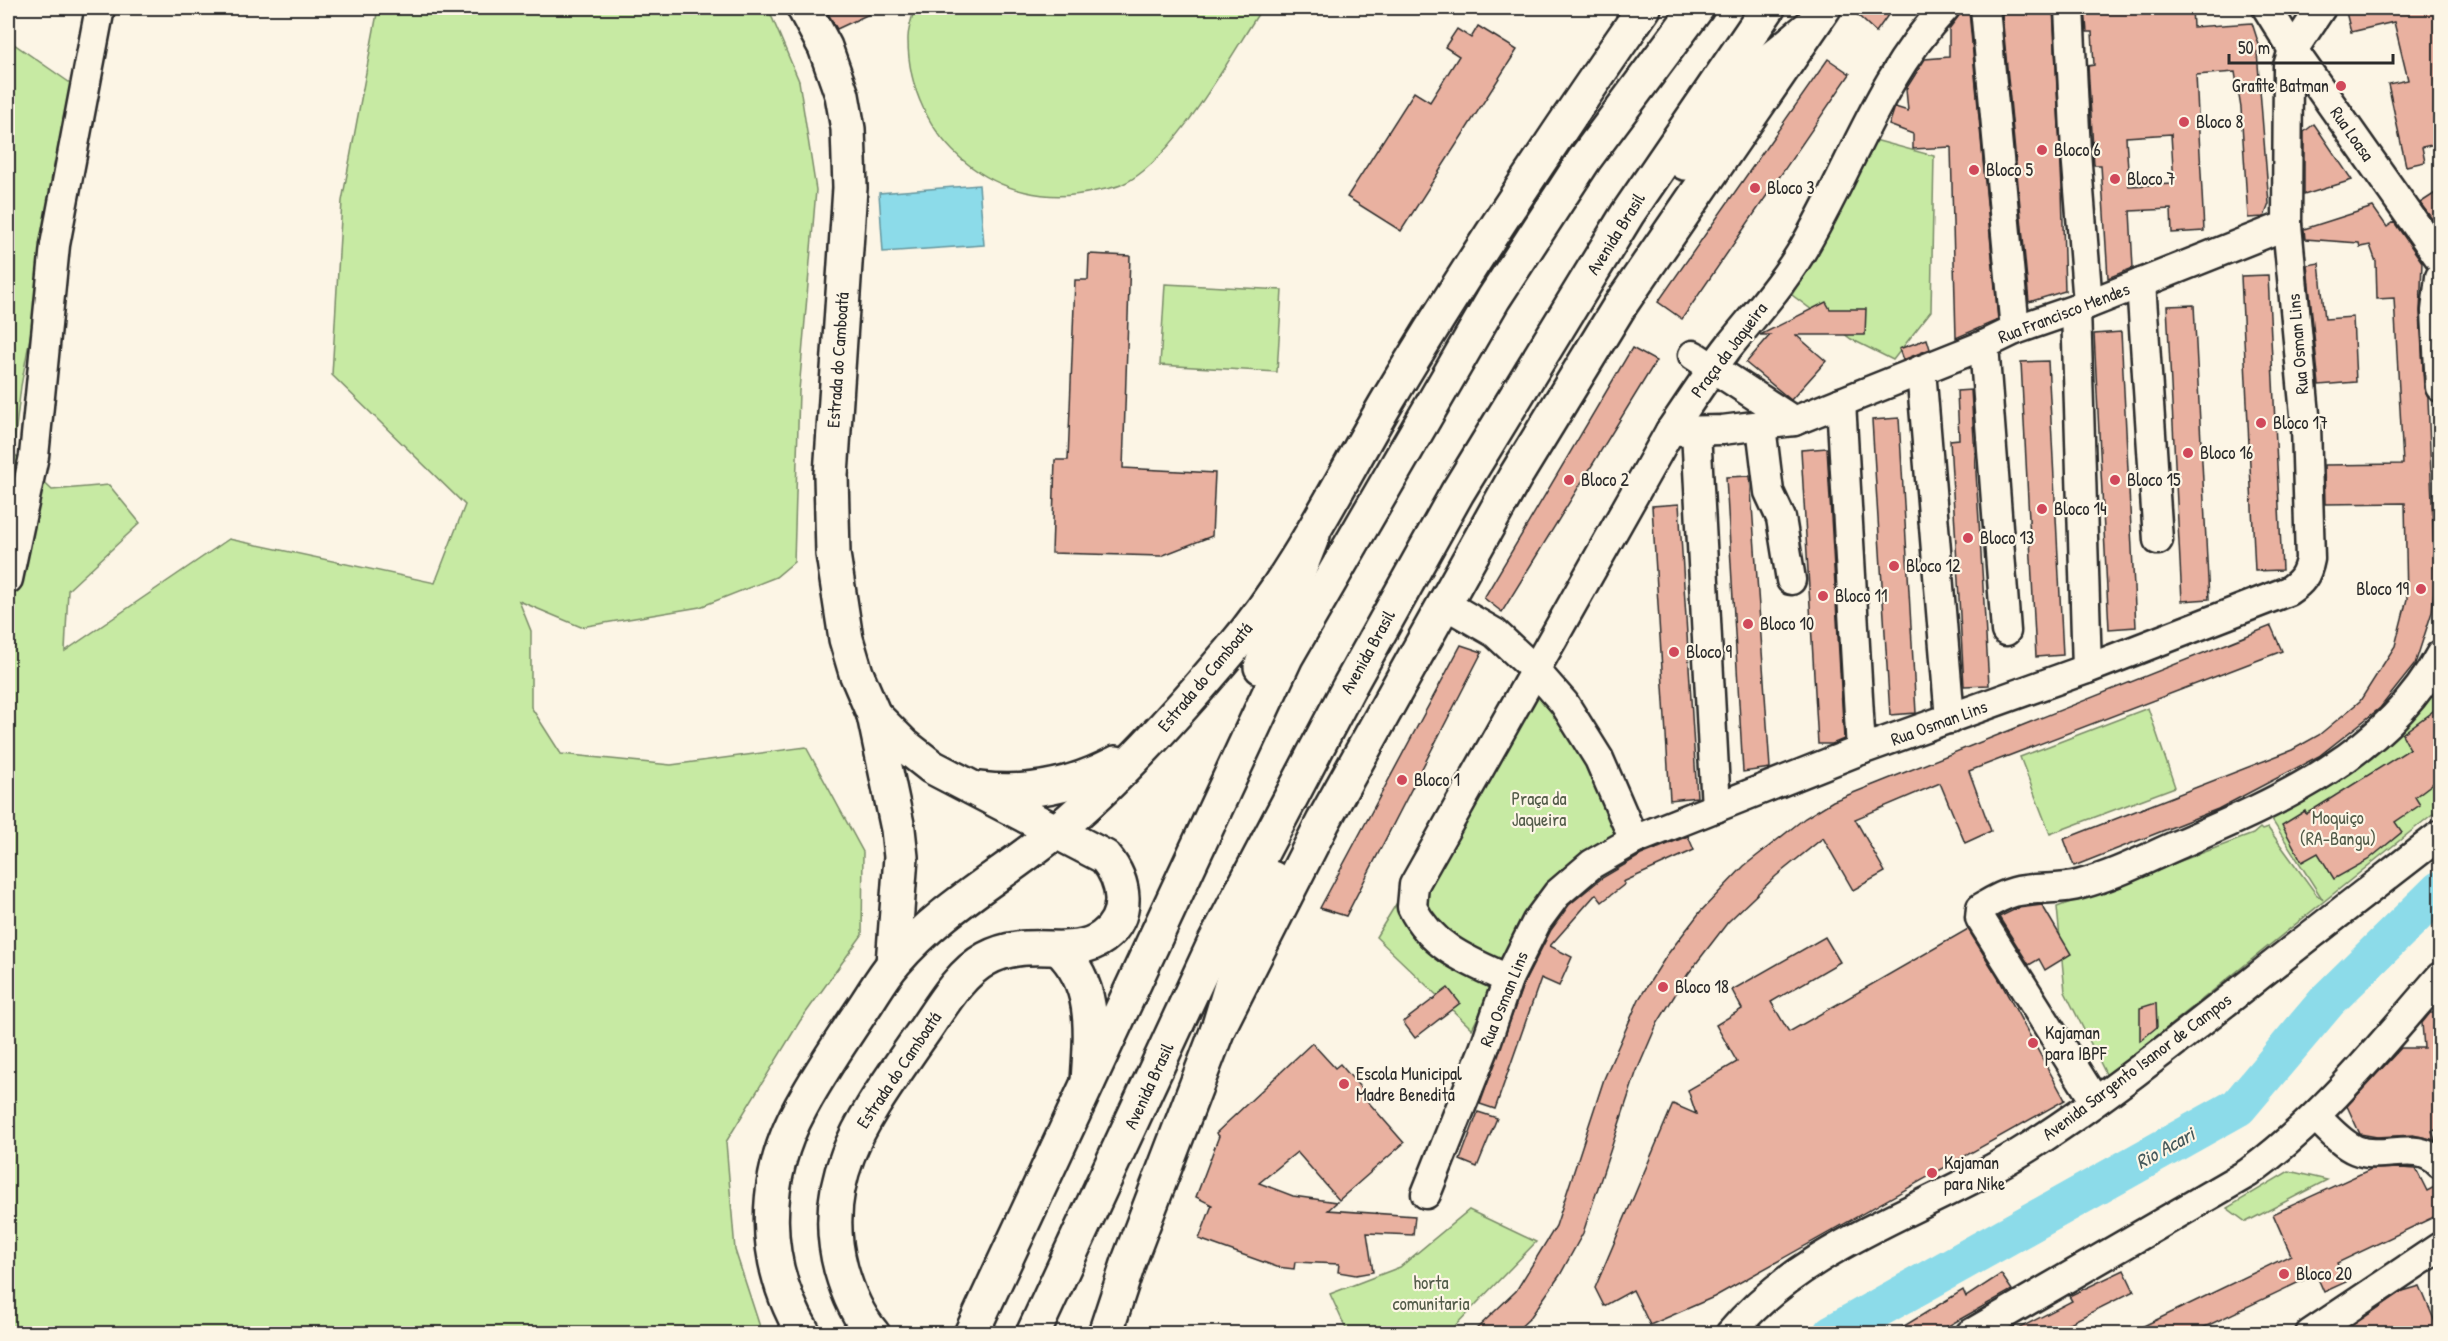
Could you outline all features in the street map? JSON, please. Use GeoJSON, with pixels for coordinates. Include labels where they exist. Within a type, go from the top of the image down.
{"type":"FeatureCollection","features":[{"type":"Feature","properties":{"kind":"main road","name":"Estrada do Camboatá"},"geometry":{"type":"LineString","coordinates":[[804,8],[825,47],[842,95],[848,129],[850,188],[831,475],[833,554],[836,587],[846,639],[856,673],[874,714],[898,829],[901,857],[893,964]]}},
{"type":"Feature","properties":{"kind":"main road"},"geometry":{"type":"LineString","coordinates":[[1184,875],[1232,738],[1313,535],[1384,408],[1452,295],[1644,8]]}},
{"type":"Feature","properties":{"kind":"main road"},"geometry":{"type":"LineString","coordinates":[[977,1320],[1286,657],[1494,298],[1584,160],[1697,8]]}},
{"type":"Feature","properties":{"kind":"main road","name":"Avenida Brasil"},"geometry":{"type":"LineString","coordinates":[[1036,1327],[1214,944],[1350,685],[1457,494],[1628,213],[1768,8]]}},
{"type":"Feature","properties":{"kind":"main road"},"geometry":{"type":"LineString","coordinates":[[1533,370],[1721,117],[1764,65],[1817,17]]}},
{"type":"Feature","properties":{"kind":"main road"},"geometry":{"type":"LineString","coordinates":[[1218,1029],[1323,822],[1515,477],[1620,307],[1817,17]]}},
{"type":"Feature","properties":{"kind":"main road","name":"Estrada do Camboatá"},"geometry":{"type":"LineString","coordinates":[[804,1334],[788,1304],[772,1253],[771,1195],[777,1164],[800,1108],[893,964],[957,903],[1056,831],[1142,750],[1234,648],[1313,535]]}},
{"type":"Feature","properties":{"kind":"main road"},"geometry":{"type":"LineString","coordinates":[[1105,1334],[1130,1261],[1218,1029],[1245,939],[1325,761],[1350,685]]}},
{"type":"Feature","properties":{"kind":"main road","name":"Estrada do Camboatá"},"geometry":{"type":"LineString","coordinates":[[873,1334],[855,1308],[846,1286],[836,1240],[838,1181],[853,1139],[867,1114],[969,971],[1002,951],[1032,946],[1059,949],[1088,945],[1103,937],[1114,926],[1122,912],[1123,896],[1120,881],[1105,857],[968,788],[932,767],[904,745],[874,714]]}},
{"type":"Feature","properties":{"kind":"main road"},"geometry":{"type":"LineString","coordinates":[[968,788],[995,791],[1041,789],[1075,781],[1142,750]]}},
{"type":"Feature","properties":{"kind":"main road"},"geometry":{"type":"LineString","coordinates":[[1059,949],[1078,969],[1090,1006],[1091,1031],[1087,1088]]}},
{"type":"Feature","properties":{"kind":"street"},"geometry":{"type":"LineString","coordinates":[[8,579],[34,456],[55,245],[100,8]]}},
{"type":"Feature","properties":{"kind":"street","name":"Praça da Jaqueira"},"geometry":{"type":"LineString","coordinates":[[1508,979],[1456,956],[1443,946],[1416,916],[1411,897],[1414,885],[1536,671],[1683,431],[1703,361],[1798,257],[1821,218],[1892,75],[1915,42],[1945,8]]}},
{"type":"Feature","properties":{"kind":"street"},"geometry":{"type":"LineString","coordinates":[[1985,8],[2014,330]]}},
{"type":"Feature","properties":{"kind":"street"},"geometry":{"type":"LineString","coordinates":[[2069,8],[2082,306],[2087,669]]}},
{"type":"Feature","properties":{"kind":"street","name":"Rua Loasa"},"geometry":{"type":"LineString","coordinates":[[2267,8],[2293,50],[2440,259]]}},
{"type":"Feature","properties":{"kind":"street"},"geometry":{"type":"LineString","coordinates":[[2287,225],[2286,87],[2293,50],[2321,8]]}},
{"type":"Feature","properties":{"kind":"street","name":"Rua Francisco Mendes"},"geometry":{"type":"LineString","coordinates":[[1683,431],[1761,426],[1794,421],[1984,345],[2014,330],[2082,306],[2287,225]]}},
{"type":"Feature","properties":{"kind":"street","name":"Rua Osman Lins"},"geometry":{"type":"LineString","coordinates":[[1426,1194],[1484,1049],[1508,979],[1537,921],[1557,894],[1592,864],[1634,840],[1861,750],[2087,669],[2288,591],[2300,583],[2307,573],[2310,559],[2306,425],[2287,225]]}},
{"type":"Feature","properties":{"kind":"street"},"geometry":{"type":"LineString","coordinates":[[2440,277],[2436,310],[2440,387]]}},
{"type":"Feature","properties":{"kind":"street"},"geometry":{"type":"LineString","coordinates":[[2141,283],[2158,540]]}},
{"type":"Feature","properties":{"kind":"street"},"geometry":{"type":"LineString","coordinates":[[1984,345],[2006,631]]}},
{"type":"Feature","properties":{"kind":"street"},"geometry":{"type":"LineString","coordinates":[[1703,361],[1794,421]]}},
{"type":"Feature","properties":{"kind":"street"},"geometry":{"type":"LineString","coordinates":[[1920,370],[1950,719]]}},
{"type":"Feature","properties":{"kind":"street"},"geometry":{"type":"LineString","coordinates":[[1841,402],[1861,750]]}},
{"type":"Feature","properties":{"kind":"street"},"geometry":{"type":"LineString","coordinates":[[1761,426],[1769,492],[1781,518],[1791,580]]}},
{"type":"Feature","properties":{"kind":"street"},"geometry":{"type":"LineString","coordinates":[[1683,431],[1716,808]]}},
{"type":"Feature","properties":{"kind":"street"},"geometry":{"type":"LineString","coordinates":[[1443,603],[1496,633],[1536,671],[1583,730],[1599,759],[1634,840]]}},
{"type":"Feature","properties":{"kind":"street"},"geometry":{"type":"LineString","coordinates":[[2096,1101],[1980,918],[1981,908],[2012,892],[2066,888],[2103,877],[2241,817],[2302,786],[2345,760],[2392,722],[2440,658]]}},
{"type":"Feature","properties":{"kind":"street","name":"Avenida Sargento Isanor de Campos"},"geometry":{"type":"LineString","coordinates":[[1730,1334],[1750,1310],[1783,1281],[1820,1257],[2029,1147],[2096,1101],[2138,1071],[2440,836]]}},
{"type":"Feature","properties":{"kind":"street"},"geometry":{"type":"LineString","coordinates":[[1970,1334],[2248,1173],[2282,1148],[2316,1117],[2440,977]]}},
{"type":"Feature","properties":{"kind":"street"},"geometry":{"type":"LineString","coordinates":[[2316,1117],[2355,1150],[2366,1153],[2425,1152],[2440,1164]]}},
{"type":"Feature","properties":{"kind":"street"},"geometry":{"type":"LineString","coordinates":[[2310,1334],[2440,1247]]}},
{"type":"Feature","properties":{"kind":"green space"},"geometry":{"type":"Polygon","coordinates":[[[378,8],[693,8],[698,13],[713,8],[768,8],[799,81],[816,190],[799,391],[794,562],[776,577],[700,607],[581,627],[519,601],[531,631],[531,707],[561,754],[671,765],[806,747],[863,852],[862,935],[800,1021],[726,1142],[735,1250],[762,1333],[8,1333],[8,40],[76,87],[21,386],[13,453],[52,490],[109,485],[140,523],[68,590],[65,651],[229,539],[435,583],[465,505],[332,375],[342,201],[378,8]]]}},
{"type":"Feature","properties":{"kind":"green space"},"geometry":{"type":"Polygon","coordinates":[[[915,8],[1262,8],[1218,79],[1181,131],[1142,172],[1117,186],[1060,196],[1025,192],[993,180],[965,162],[941,137],[923,108],[912,75],[908,38],[915,8]]]}},
{"type":"Feature","properties":{"kind":"green space"},"geometry":{"type":"Polygon","coordinates":[[[1871,139],[1934,156],[1931,311],[1893,360],[1851,339],[1792,295],[1871,139]]]}},
{"type":"Feature","properties":{"kind":"green space"},"geometry":{"type":"Polygon","coordinates":[[[1165,284],[1282,290],[1277,372],[1160,365],[1165,284]]]}},
{"type":"Feature","properties":{"kind":"green space","name":"Praça da Jaqueira"},"geometry":{"type":"Polygon","coordinates":[[[1537,673],[1629,837],[1507,959],[1472,1029],[1376,937],[1537,673]]]}},
{"type":"Feature","properties":{"kind":"green space"},"geometry":{"type":"Polygon","coordinates":[[[2440,690],[2440,808],[2107,1076],[2065,992],[2057,907],[2253,834],[2260,828],[2262,830],[2268,828],[2316,894],[2323,900],[2270,817],[2440,690]]]}},
{"type":"Feature","properties":{"kind":"green space"},"geometry":{"type":"Polygon","coordinates":[[[2148,708],[2175,787],[2050,834],[2020,757],[2148,708]]]}},
{"type":"Feature","properties":{"kind":"green space"},"geometry":{"type":"Polygon","coordinates":[[[2289,1171],[2327,1180],[2246,1222],[2227,1208],[2289,1171]]]}},
{"type":"Feature","properties":{"kind":"green space","name":"horta comunitaria"},"geometry":{"type":"Polygon","coordinates":[[[1469,1210],[1536,1242],[1448,1333],[1348,1333],[1330,1294],[1400,1267],[1469,1210]]]}},
{"type":"Feature","properties":{"kind":"water"},"geometry":{"type":"Polygon","coordinates":[[[979,185],[984,245],[883,252],[879,193],[979,185]]]}},
{"type":"Feature","properties":{"kind":"building"},"geometry":{"type":"Polygon","coordinates":[[[825,8],[882,8],[837,29],[825,8]]]}},
{"type":"Feature","properties":{"kind":"building"},"geometry":{"type":"Polygon","coordinates":[[[1850,8],[1893,8],[1876,32],[1850,8]]]}},
{"type":"Feature","properties":{"kind":"building","name":"Bloco 6"},"geometry":{"type":"Polygon","coordinates":[[[2016,8],[2053,8],[2062,189],[2065,291],[2029,302],[2002,14],[2016,12],[2016,8]]]}},
{"type":"Feature","properties":{"kind":"building"},"geometry":{"type":"Polygon","coordinates":[[[2085,8],[2192,8],[2193,27],[2252,23],[2261,51],[2257,52],[2269,204],[2264,217],[2248,218],[2241,108],[2235,72],[2196,75],[2204,231],[2172,233],[2171,209],[2130,211],[2133,268],[2108,278],[2101,165],[2094,165],[2088,66],[2094,65],[2092,32],[2087,32],[2085,8]],[[2171,134],[2126,137],[2129,186],[2174,184],[2171,134]]]}},
{"type":"Feature","properties":{"kind":"building"},"geometry":{"type":"Polygon","coordinates":[[[2345,8],[2440,8],[2440,143],[2422,147],[2425,162],[2406,166],[2388,84],[2408,80],[2394,22],[2351,32],[2345,8]]]}},
{"type":"Feature","properties":{"kind":"building","name":"Bloco 5"},"geometry":{"type":"Polygon","coordinates":[[[1969,11],[1998,320],[1956,338],[1951,147],[1913,149],[1913,134],[1889,125],[1895,107],[1908,111],[1906,89],[1925,59],[1949,57],[1949,29],[1960,14],[1969,11]]]}},
{"type":"Feature","properties":{"kind":"building"},"geometry":{"type":"Polygon","coordinates":[[[1478,26],[1517,50],[1401,231],[1347,197],[1414,92],[1430,102],[1459,56],[1445,47],[1457,29],[1471,38],[1478,26]]]}},
{"type":"Feature","properties":{"kind":"building","name":"Bloco 3"},"geometry":{"type":"Polygon","coordinates":[[[1828,59],[1850,74],[1682,319],[1658,302],[1828,59]]]}},
{"type":"Feature","properties":{"kind":"building"},"geometry":{"type":"Polygon","coordinates":[[[2314,124],[2352,180],[2304,195],[2304,132],[2314,124]]]}},
{"type":"Feature","properties":{"kind":"building"},"geometry":{"type":"Polygon","coordinates":[[[2440,190],[2440,221],[2436,224],[2420,203],[2440,190]]]}},
{"type":"Feature","properties":{"kind":"building","name":"Bloco 19"},"geometry":{"type":"Polygon","coordinates":[[[2373,207],[2387,227],[2394,222],[2422,262],[2420,312],[2424,388],[2428,398],[2435,579],[2432,612],[2415,664],[2380,708],[2319,756],[2218,809],[2074,866],[2064,839],[2292,750],[2319,735],[2360,701],[2395,646],[2407,599],[2405,503],[2325,504],[2324,465],[2403,464],[2394,298],[2377,299],[2376,262],[2370,245],[2360,247],[2359,243],[2305,239],[2304,229],[2373,207]]]}},
{"type":"Feature","properties":{"kind":"building"},"geometry":{"type":"Polygon","coordinates":[[[1089,254],[1130,256],[1123,468],[1215,473],[1212,536],[1161,556],[1052,553],[1055,460],[1068,460],[1075,280],[1088,280],[1089,254]]]}},
{"type":"Feature","properties":{"kind":"building"},"geometry":{"type":"Polygon","coordinates":[[[2319,263],[2325,319],[2353,317],[2356,382],[2319,385],[2307,265],[2319,263]]]}},
{"type":"Feature","properties":{"kind":"building","name":"Bloco 17"},"geometry":{"type":"Polygon","coordinates":[[[2268,275],[2282,570],[2255,571],[2241,276],[2268,275]]]}},
{"type":"Feature","properties":{"kind":"building"},"geometry":{"type":"Polygon","coordinates":[[[1826,302],[1830,309],[1866,309],[1865,335],[1796,335],[1826,361],[1791,400],[1746,363],[1770,335],[1760,335],[1826,302]]]}},
{"type":"Feature","properties":{"kind":"building","name":"Bloco 16"},"geometry":{"type":"Polygon","coordinates":[[[2194,305],[2209,599],[2182,601],[2167,306],[2194,305]]]}},
{"type":"Feature","properties":{"kind":"building","name":"Bloco 15"},"geometry":{"type":"Polygon","coordinates":[[[2121,332],[2136,627],[2109,629],[2094,334],[2121,332]]]}},
{"type":"Feature","properties":{"kind":"building"},"geometry":{"type":"Polygon","coordinates":[[[1927,339],[1930,349],[1903,360],[1899,349],[1927,339]]]}},
{"type":"Feature","properties":{"kind":"building","name":"Bloco 2"},"geometry":{"type":"Polygon","coordinates":[[[1632,348],[1656,361],[1502,612],[1484,598],[1632,348]]]}},
{"type":"Feature","properties":{"kind":"building","name":"Bloco 14"},"geometry":{"type":"Polygon","coordinates":[[[2048,361],[2063,655],[2036,657],[2021,362],[2048,361]]]}},
{"type":"Feature","properties":{"kind":"building","name":"Bloco 13"},"geometry":{"type":"Polygon","coordinates":[[[1971,390],[1989,685],[1964,686],[1950,440],[1959,439],[1957,391],[1971,390]]]}},
{"type":"Feature","properties":{"kind":"building","name":"Bloco 12"},"geometry":{"type":"Polygon","coordinates":[[[1899,418],[1916,713],[1890,715],[1872,420],[1899,418]]]}},
{"type":"Feature","properties":{"kind":"building","name":"Bloco 11"},"geometry":{"type":"Polygon","coordinates":[[[1827,448],[1844,739],[1832,744],[1818,744],[1801,450],[1827,448]]]}},
{"type":"Feature","properties":{"kind":"building","name":"Bloco 10"},"geometry":{"type":"Polygon","coordinates":[[[1750,476],[1770,768],[1743,772],[1726,477],[1750,476]]]}},
{"type":"Feature","properties":{"kind":"building","name":"Bloco 9"},"geometry":{"type":"Polygon","coordinates":[[[1679,504],[1697,797],[1670,800],[1652,506],[1679,504]]]}},
{"type":"Feature","properties":{"kind":"building","name":"Bloco 18"},"geometry":{"type":"Polygon","coordinates":[[[2271,626],[2282,651],[1969,771],[1991,831],[1965,843],[1940,783],[1855,819],[1885,872],[1853,890],[1823,838],[1776,876],[1728,922],[1688,974],[1657,1024],[1636,1073],[1583,1233],[1560,1275],[1530,1318],[1513,1334],[1471,1334],[1516,1291],[1556,1226],[1604,1079],[1639,999],[1667,955],[1700,912],[1744,866],[1805,818],[1833,801],[2271,626]]]}},
{"type":"Feature","properties":{"kind":"building","name":"Bloco 1"},"geometry":{"type":"Polygon","coordinates":[[[1461,645],[1482,652],[1346,916],[1320,908],[1461,645]]]}},
{"type":"Feature","properties":{"kind":"building","name":"Moquiço (RA-Bangu)"},"geometry":{"type":"Polygon","coordinates":[[[2440,706],[2440,778],[2415,797],[2420,805],[2395,822],[2402,832],[2368,860],[2334,879],[2318,853],[2302,862],[2282,825],[2305,811],[2306,814],[2410,749],[2402,734],[2440,706]]]}},
{"type":"Feature","properties":{"kind":"building"},"geometry":{"type":"Polygon","coordinates":[[[1688,836],[1694,850],[1623,882],[1625,884],[1602,902],[1596,894],[1550,946],[1572,957],[1559,986],[1541,978],[1495,1109],[1480,1104],[1523,985],[1551,930],[1569,905],[1602,878],[1641,855],[1688,836]]]}},
{"type":"Feature","properties":{"kind":"building"},"geometry":{"type":"Polygon","coordinates":[[[2042,905],[2071,954],[2045,970],[2039,959],[2029,965],[1999,917],[2018,908],[2042,905]]]}},
{"type":"Feature","properties":{"kind":"building"},"geometry":{"type":"Polygon","coordinates":[[[1968,929],[2000,981],[2065,1100],[1714,1297],[1650,1325],[1633,1290],[1604,1306],[1595,1288],[1673,1104],[1696,1114],[1688,1090],[1737,1062],[1716,1025],[1742,1009],[1732,990],[1825,937],[1840,962],[1771,1002],[1789,1032],[1968,929]]]}},
{"type":"Feature","properties":{"kind":"building"},"geometry":{"type":"Polygon","coordinates":[[[1448,988],[1460,1003],[1415,1038],[1403,1022],[1448,988]]]}},
{"type":"Feature","properties":{"kind":"building"},"geometry":{"type":"Polygon","coordinates":[[[2156,1003],[2157,1027],[2140,1041],[2140,1008],[2156,1003]]]}},
{"type":"Feature","properties":{"kind":"building"},"geometry":{"type":"Polygon","coordinates":[[[2430,1013],[2440,1013],[2440,1129],[2432,1131],[2435,1140],[2413,1135],[2377,1137],[2360,1134],[2347,1106],[2401,1048],[2424,1048],[2422,1023],[2430,1013]]]}},
{"type":"Feature","properties":{"kind":"building"},"geometry":{"type":"Polygon","coordinates":[[[1312,1043],[1335,1068],[1340,1064],[1366,1094],[1363,1096],[1404,1143],[1339,1200],[1297,1152],[1259,1183],[1293,1196],[1337,1202],[1328,1210],[1415,1216],[1413,1235],[1367,1233],[1373,1272],[1356,1275],[1338,1272],[1339,1264],[1295,1262],[1294,1269],[1277,1267],[1199,1239],[1212,1205],[1196,1197],[1219,1136],[1216,1133],[1312,1043]]]}},
{"type":"Feature","properties":{"kind":"building"},"geometry":{"type":"Polygon","coordinates":[[[1478,1112],[1497,1118],[1477,1167],[1460,1160],[1478,1112]]]}},
{"type":"Feature","properties":{"kind":"building"},"geometry":{"type":"Polygon","coordinates":[[[2371,1169],[2416,1169],[2427,1191],[2440,1184],[2440,1214],[2337,1263],[2346,1282],[2324,1292],[2316,1274],[2190,1334],[2127,1334],[2291,1255],[2273,1214],[2371,1169]]]}},
{"type":"Feature","properties":{"kind":"building"},"geometry":{"type":"Polygon","coordinates":[[[2124,1270],[2134,1291],[2048,1334],[2008,1334],[2072,1301],[2069,1296],[2124,1270]]]}},
{"type":"Feature","properties":{"kind":"building"},"geometry":{"type":"Polygon","coordinates":[[[2001,1274],[2012,1290],[1934,1334],[1891,1334],[1963,1290],[1966,1297],[2001,1274]]]}},
{"type":"Feature","properties":{"kind":"building"},"geometry":{"type":"Polygon","coordinates":[[[2420,1286],[2440,1334],[2340,1334],[2403,1291],[2420,1286]]]}},
{"type":"Feature","properties":{"kind":"waterway","name":"Rio Acari"},"geometry":{"type":"LineString","coordinates":[[1832,1334],[2238,1107],[2329,999],[2440,890]]}},
{"type":"Feature","properties":{"kind":"place","name":"Grafite Batman"},"geometry":{"type":"Point","coordinates":[2341,86]}},
{"type":"Feature","properties":{"kind":"place","name":"Bloco 8"},"geometry":{"type":"Point","coordinates":[2184,122]}},
{"type":"Feature","properties":{"kind":"place","name":"Bloco 6"},"geometry":{"type":"Point","coordinates":[2042,150]}},
{"type":"Feature","properties":{"kind":"place","name":"Bloco 5"},"geometry":{"type":"Point","coordinates":[1974,170]}},
{"type":"Feature","properties":{"kind":"place","name":"Bloco 7"},"geometry":{"type":"Point","coordinates":[2115,179]}},
{"type":"Feature","properties":{"kind":"place","name":"Bloco 3"},"geometry":{"type":"Point","coordinates":[1755,188]}},
{"type":"Feature","properties":{"kind":"place","name":"Bloco 17"},"geometry":{"type":"Point","coordinates":[2261,423]}},
{"type":"Feature","properties":{"kind":"place","name":"Bloco 16"},"geometry":{"type":"Point","coordinates":[2188,453]}},
{"type":"Feature","properties":{"kind":"place","name":"Bloco 2"},"geometry":{"type":"Point","coordinates":[1569,480]}},
{"type":"Feature","properties":{"kind":"place","name":"Bloco 15"},"geometry":{"type":"Point","coordinates":[2115,480]}},
{"type":"Feature","properties":{"kind":"place","name":"Bloco 14"},"geometry":{"type":"Point","coordinates":[2042,509]}},
{"type":"Feature","properties":{"kind":"place","name":"Bloco 13"},"geometry":{"type":"Point","coordinates":[1968,538]}},
{"type":"Feature","properties":{"kind":"place","name":"Bloco 12"},"geometry":{"type":"Point","coordinates":[1894,566]}},
{"type":"Feature","properties":{"kind":"place","name":"Bloco 19"},"geometry":{"type":"Point","coordinates":[2421,589]}},
{"type":"Feature","properties":{"kind":"place","name":"Bloco 11"},"geometry":{"type":"Point","coordinates":[1823,596]}},
{"type":"Feature","properties":{"kind":"place","name":"Bloco 10"},"geometry":{"type":"Point","coordinates":[1748,624]}},
{"type":"Feature","properties":{"kind":"place","name":"Bloco 9"},"geometry":{"type":"Point","coordinates":[1674,652]}},
{"type":"Feature","properties":{"kind":"place","name":"Bloco 1"},"geometry":{"type":"Point","coordinates":[1402,780]}},
{"type":"Feature","properties":{"kind":"place","name":"Bloco 18"},"geometry":{"type":"Point","coordinates":[1663,987]}},
{"type":"Feature","properties":{"kind":"place","name":"Kajaman para IBPF"},"geometry":{"type":"Point","coordinates":[2033,1043]}},
{"type":"Feature","properties":{"kind":"place","name":"Escola Municipal Madre Benedita"},"geometry":{"type":"Point","coordinates":[1344,1084]}},
{"type":"Feature","properties":{"kind":"place","name":"Kajaman para Nike"},"geometry":{"type":"Point","coordinates":[1932,1173]}},
{"type":"Feature","properties":{"kind":"place","name":"Bloco 20"},"geometry":{"type":"Point","coordinates":[2284,1274]}}]}
